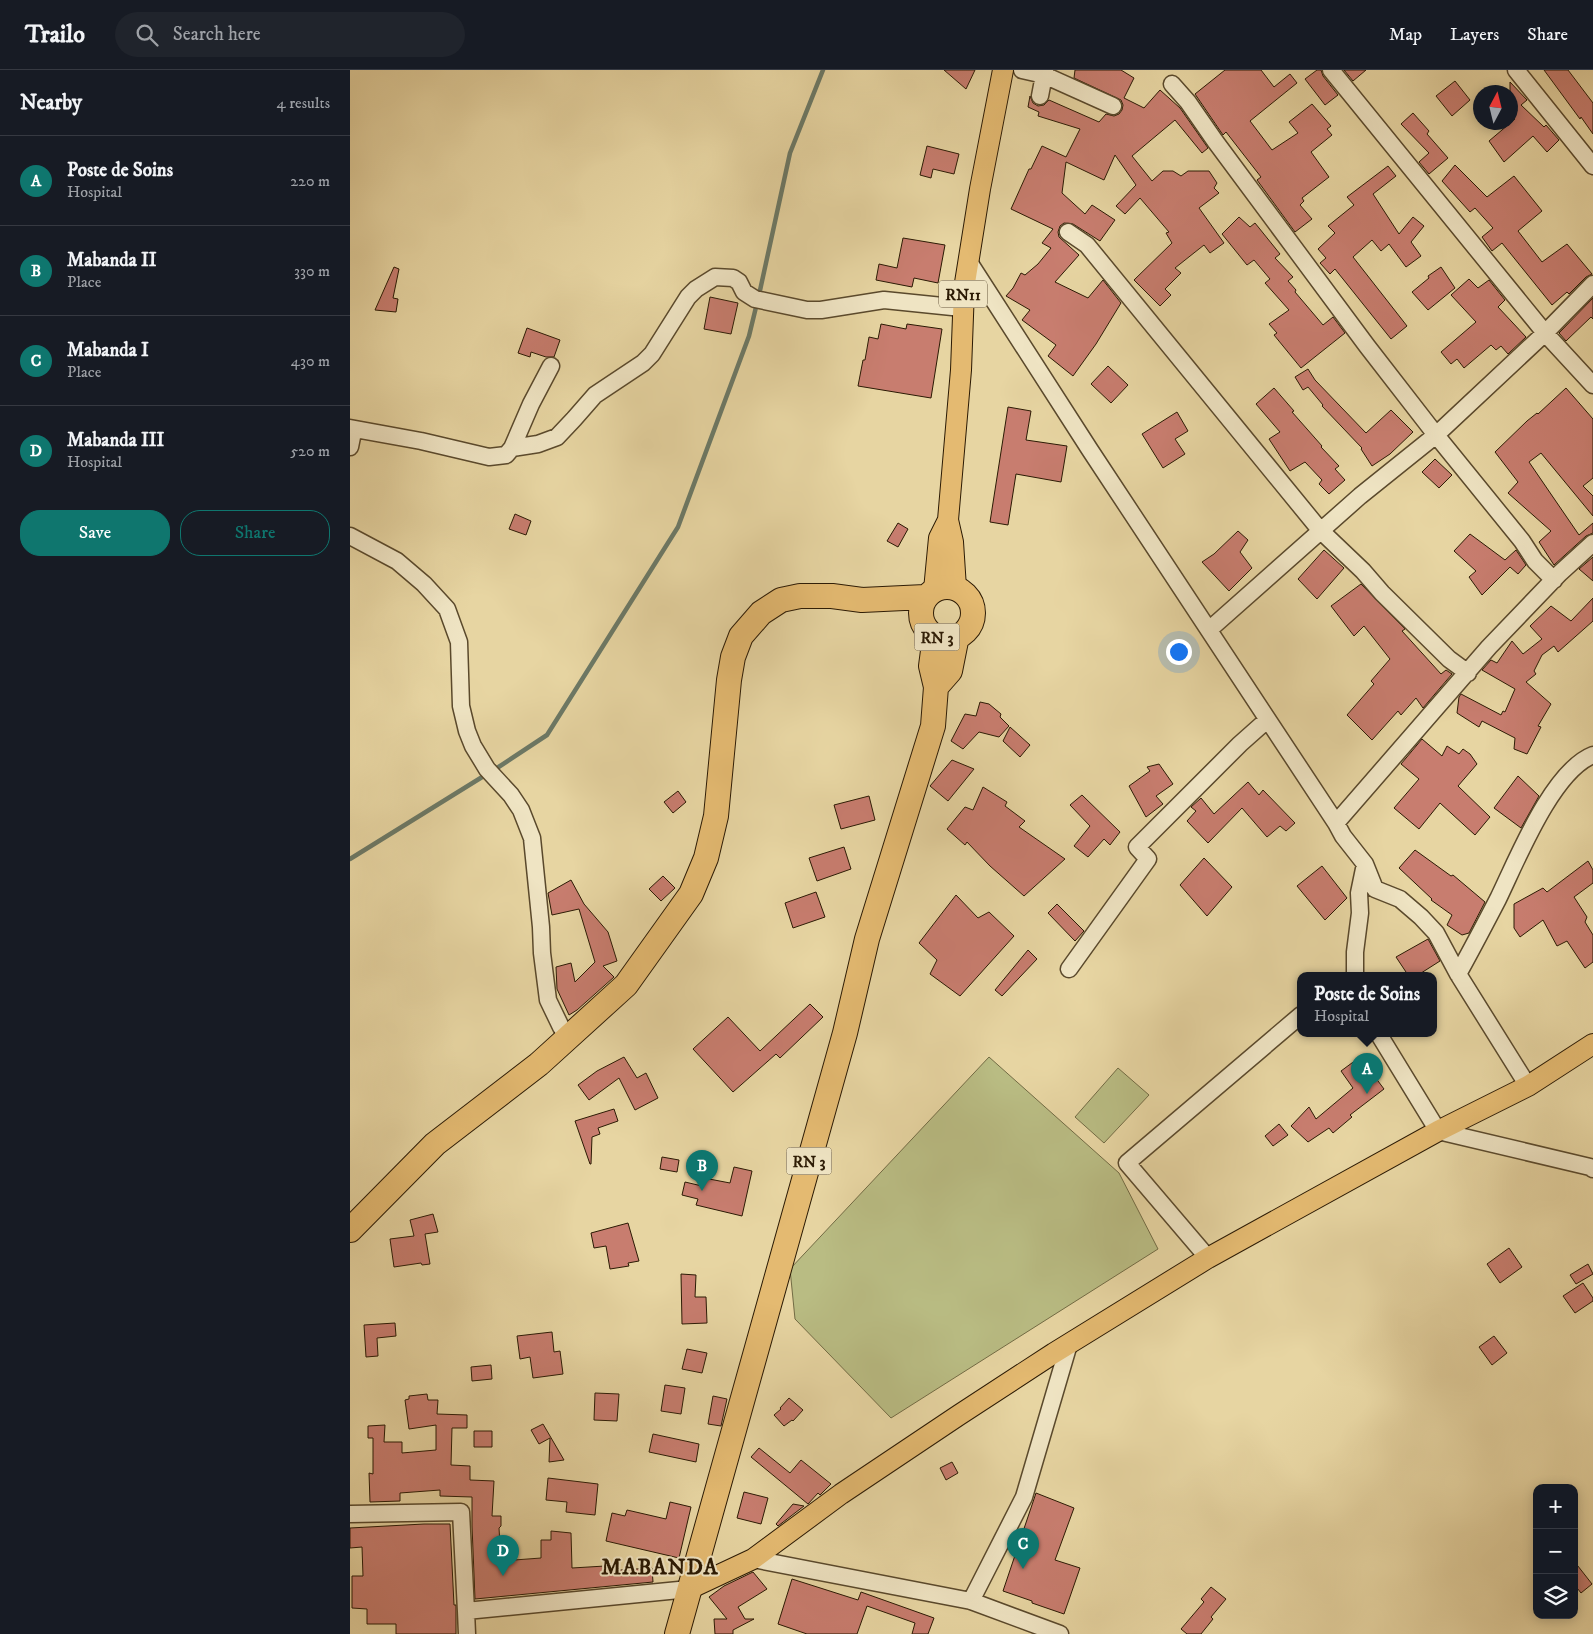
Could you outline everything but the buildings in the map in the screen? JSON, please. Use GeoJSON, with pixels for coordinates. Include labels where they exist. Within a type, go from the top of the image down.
{"type":"FeatureCollection","features":[{"type":"Feature","properties":{"kind":"highway","name":"RN 3"},"geometry":{"type":"LineString","coordinates":[[350,1230],[436,1144],[539,1064],[600,1010],[626,984],[691,894],[706,858],[716,816],[729,680],[733,657],[741,636],[761,613],[781,600],[800,596],[832,596],[862,600],[901,614],[938,611],[950,671],[936,687],[933,726],[867,939],[845,1033],[677,1634]]}},
{"type":"Feature","properties":{"kind":"main road","name":"RN11"},"geometry":{"type":"LineString","coordinates":[[938,611],[953,542],[948,520],[961,370],[964,289],[980,188],[1003,70]]}},
{"type":"Feature","properties":{"kind":"main road"},"geometry":{"type":"LineString","coordinates":[[689,1589],[753,1558],[841,1494],[1070,1344],[1208,1258],[1438,1132],[1528,1086],[1593,1045]]}},
{"type":"Feature","properties":{"kind":"street"},"geometry":{"type":"LineString","coordinates":[[1022,70],[1044,73],[1113,106]]}},
{"type":"Feature","properties":{"kind":"street"},"geometry":{"type":"LineString","coordinates":[[1331,70],[1545,333],[1593,385]]}},
{"type":"Feature","properties":{"kind":"street"},"geometry":{"type":"LineString","coordinates":[[1516,70],[1593,166]]}},
{"type":"Feature","properties":{"kind":"street"},"geometry":{"type":"LineString","coordinates":[[1040,96],[1044,73]]}},
{"type":"Feature","properties":{"kind":"street"},"geometry":{"type":"LineString","coordinates":[[1172,84],[1188,102],[1350,323],[1436,435],[1522,542],[1535,561],[1554,580]]}},
{"type":"Feature","properties":{"kind":"street"},"geometry":{"type":"LineString","coordinates":[[1068,232],[1087,245],[1320,530],[1449,659],[1468,673]]}},
{"type":"Feature","properties":{"kind":"street"},"geometry":{"type":"LineString","coordinates":[[969,262],[1090,450],[1210,629],[1343,836],[1365,864],[1375,889],[1400,899],[1421,917],[1436,934],[1458,974],[1528,1086]]}},
{"type":"Feature","properties":{"kind":"street"},"geometry":{"type":"LineString","coordinates":[[512,448],[538,444],[557,437],[574,420],[594,395],[643,364],[652,354],[688,297],[696,289],[715,277],[733,278],[740,282],[744,292],[755,299],[807,310],[821,310],[884,300],[962,308]]}},
{"type":"Feature","properties":{"kind":"street"},"geometry":{"type":"LineString","coordinates":[[1210,629],[1320,530],[1436,435],[1545,333],[1593,284]]}},
{"type":"Feature","properties":{"kind":"street"},"geometry":{"type":"LineString","coordinates":[[350,428],[422,441],[488,457],[506,454],[512,448],[531,404],[551,366]]}},
{"type":"Feature","properties":{"kind":"street"},"geometry":{"type":"LineString","coordinates":[[350,434],[352,437],[350,447]]}},
{"type":"Feature","properties":{"kind":"street"},"geometry":{"type":"LineString","coordinates":[[350,536],[397,561],[424,584],[447,609],[460,642],[461,706],[467,731],[486,769],[511,795],[520,810],[532,838],[548,1000],[568,1037]]}},
{"type":"Feature","properties":{"kind":"street"},"geometry":{"type":"LineString","coordinates":[[1336,823],[1489,647],[1593,543]]}},
{"type":"Feature","properties":{"kind":"street"},"geometry":{"type":"LineString","coordinates":[[1069,969],[1148,859],[1137,848],[1240,744],[1267,720]]}},
{"type":"Feature","properties":{"kind":"street"},"geometry":{"type":"LineString","coordinates":[[1458,974],[1493,909],[1534,824],[1556,788],[1571,769],[1584,758],[1593,755]]}},
{"type":"Feature","properties":{"kind":"street"},"geometry":{"type":"LineString","coordinates":[[1352,972],[1360,913],[1359,893],[1365,864]]}},
{"type":"Feature","properties":{"kind":"street"},"geometry":{"type":"LineString","coordinates":[[1208,1258],[1127,1163],[1297,1018]]}},
{"type":"Feature","properties":{"kind":"street"},"geometry":{"type":"LineString","coordinates":[[1380,1037],[1438,1132],[1592,1167]]}},
{"type":"Feature","properties":{"kind":"street"},"geometry":{"type":"LineString","coordinates":[[971,1601],[1024,1497],[1070,1344]]}},
{"type":"Feature","properties":{"kind":"street"},"geometry":{"type":"LineString","coordinates":[[350,1514],[461,1512],[467,1634]]}},
{"type":"Feature","properties":{"kind":"street"},"geometry":{"type":"LineString","coordinates":[[753,1558],[971,1601],[1060,1634]]}},
{"type":"Feature","properties":{"kind":"street"},"geometry":{"type":"LineString","coordinates":[[466,1611],[689,1589]]}},
{"type":"Feature","properties":{"kind":"green space"},"geometry":{"type":"Polygon","coordinates":[[[989,1057],[1119,1173],[1158,1249],[891,1418],[795,1319],[790,1269],[989,1057]]]}},
{"type":"Feature","properties":{"kind":"green space"},"geometry":{"type":"Polygon","coordinates":[[[1118,1068],[1149,1095],[1104,1143],[1075,1117],[1118,1068]]]}},
{"type":"Feature","properties":{"kind":"waterway"},"geometry":{"type":"LineString","coordinates":[[759,295],[790,153],[823,70]]}},
{"type":"Feature","properties":{"kind":"waterway"},"geometry":{"type":"LineString","coordinates":[[494,770],[547,735],[678,527],[749,336],[757,303]]}},
{"type":"Feature","properties":{"kind":"waterway"},"geometry":{"type":"LineString","coordinates":[[350,859],[487,774]]}},
{"type":"Feature","properties":{"kind":"place","name":"Poste de Soins"},"geometry":{"type":"Point","coordinates":[1367,1094]}},
{"type":"Feature","properties":{"kind":"place","name":"Mabanda II"},"geometry":{"type":"Point","coordinates":[702,1191]}},
{"type":"Feature","properties":{"kind":"place","name":"Mabanda I"},"geometry":{"type":"Point","coordinates":[1023,1569]}},
{"type":"Feature","properties":{"kind":"place","name":"Mabanda III"},"geometry":{"type":"Point","coordinates":[503,1576]}},
{"type":"Feature","properties":{"kind":"district","name":"MABANDA"},"geometry":{"type":"Point","coordinates":[660,1566]}}]}
